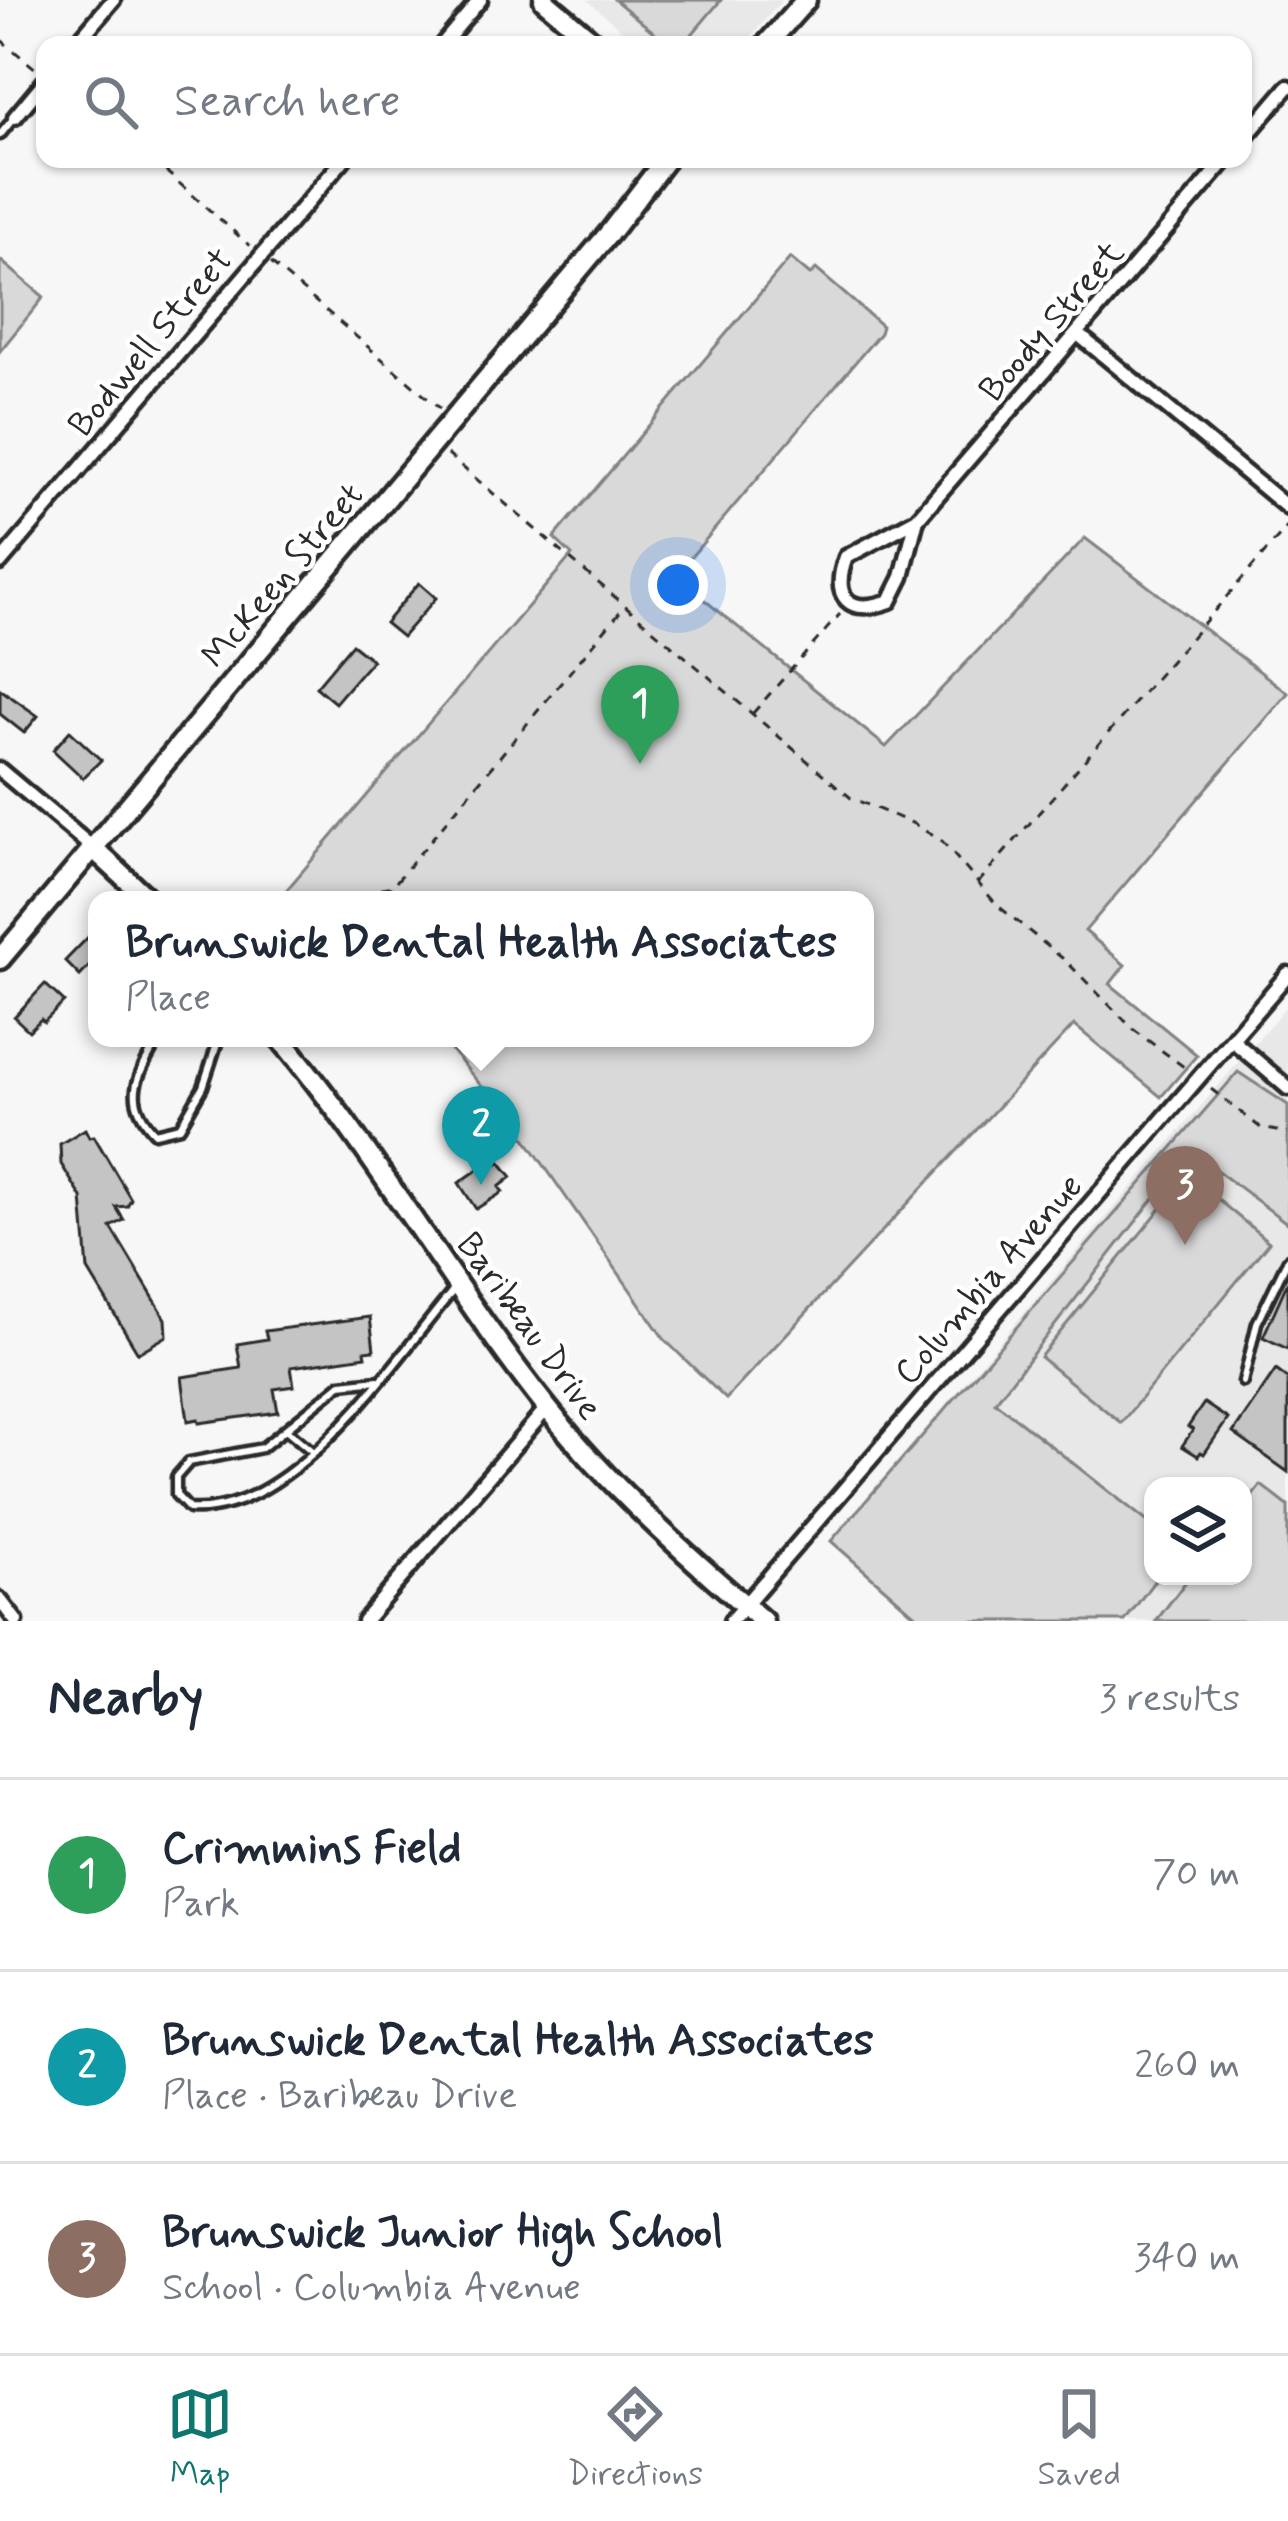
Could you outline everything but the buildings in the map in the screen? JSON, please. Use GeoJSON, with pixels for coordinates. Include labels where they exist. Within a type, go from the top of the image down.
{"type":"FeatureCollection","features":[{"type":"Feature","properties":{"kind":"street"},"geometry":{"type":"LineString","coordinates":[[83,36],[113,0]]}},
{"type":"Feature","properties":{"kind":"street"},"geometry":{"type":"LineString","coordinates":[[450,36],[480,0]]}},
{"type":"Feature","properties":{"kind":"street"},"geometry":{"type":"LineString","coordinates":[[544,0],[586,36]]}},
{"type":"Feature","properties":{"kind":"street"},"geometry":{"type":"LineString","coordinates":[[776,36],[806,0]]}},
{"type":"Feature","properties":{"kind":"street"},"geometry":{"type":"LineString","coordinates":[[15,117],[36,88]]}},
{"type":"Feature","properties":{"kind":"street"},"geometry":{"type":"LineString","coordinates":[[1252,131],[1285,97]]}},
{"type":"Feature","properties":{"kind":"street","name":"Bodwell Street"},"geometry":{"type":"LineString","coordinates":[[0,562],[336,168]]}},
{"type":"Feature","properties":{"kind":"street","name":"McKeen Street"},"geometry":{"type":"LineString","coordinates":[[0,958],[659,168]]}},
{"type":"Feature","properties":{"kind":"street","name":"McKeen Street"},"geometry":{"type":"LineString","coordinates":[[611,231],[671,168]]}},
{"type":"Feature","properties":{"kind":"street","name":"Boody Street"},"geometry":{"type":"LineString","coordinates":[[917,519],[902,577],[890,602],[869,609],[849,603],[838,578],[846,557],[917,519],[1219,168]]}},
{"type":"Feature","properties":{"kind":"street"},"geometry":{"type":"LineString","coordinates":[[1078,335],[1288,508]]}},
{"type":"Feature","properties":{"kind":"street"},"geometry":{"type":"LineString","coordinates":[[0,770],[139,891]]}},
{"type":"Feature","properties":{"kind":"street","name":"Columbia Avenue"},"geometry":{"type":"LineString","coordinates":[[738,1613],[1288,974]]}},
{"type":"Feature","properties":{"kind":"street"},"geometry":{"type":"LineString","coordinates":[[1232,1040],[1288,1088]]}},
{"type":"Feature","properties":{"kind":"street","name":"Baribeau Drive"},"geometry":{"type":"LineString","coordinates":[[287,1047],[547,1408],[738,1613],[763,1621]]}},
{"type":"Feature","properties":{"kind":"street"},"geometry":{"type":"LineString","coordinates":[[364,1621],[547,1408]]}},
{"type":"Feature","properties":{"kind":"street"},"geometry":{"type":"LineString","coordinates":[[0,1600],[16,1621]]}},
{"type":"Feature","properties":{"kind":"lane"},"geometry":{"type":"LineString","coordinates":[[0,135],[15,117]]}},
{"type":"Feature","properties":{"kind":"lane"},"geometry":{"type":"LineString","coordinates":[[155,1047],[133,1095],[138,1116],[155,1133],[180,1127],[203,1087],[216,1047]]}},
{"type":"Feature","properties":{"kind":"lane"},"geometry":{"type":"LineString","coordinates":[[1243,1382],[1257,1323],[1288,1259]]}},
{"type":"Feature","properties":{"kind":"lane"},"geometry":{"type":"LineString","coordinates":[[378,1380],[341,1384],[262,1448],[189,1462],[174,1486],[182,1504],[204,1510],[247,1500],[284,1479],[349,1418],[458,1284]]}},
{"type":"Feature","properties":{"kind":"lane"},"geometry":{"type":"LineString","coordinates":[[287,1430],[313,1452]]}},
{"type":"Feature","properties":{"kind":"path"},"geometry":{"type":"LineString","coordinates":[[0,39],[36,70]]}},
{"type":"Feature","properties":{"kind":"path"},"geometry":{"type":"LineString","coordinates":[[161,168],[440,406],[440,417]]}},
{"type":"Feature","properties":{"kind":"path"},"geometry":{"type":"LineString","coordinates":[[445,453],[851,798],[942,841],[997,905],[1067,962],[1134,1030],[1184,1066]]}},
{"type":"Feature","properties":{"kind":"path"},"geometry":{"type":"LineString","coordinates":[[978,883],[1288,526]]}},
{"type":"Feature","properties":{"kind":"path"},"geometry":{"type":"LineString","coordinates":[[753,713],[849,603]]}},
{"type":"Feature","properties":{"kind":"path"},"geometry":{"type":"LineString","coordinates":[[389,891],[624,607]]}},
{"type":"Feature","properties":{"kind":"path"},"geometry":{"type":"LineString","coordinates":[[1211,1089],[1262,1128],[1288,1133]]}},
{"type":"Feature","properties":{"kind":"shaded area"},"geometry":{"type":"Polygon","coordinates":[[[587,0],[782,0],[752,36],[629,36],[587,0]]]}},
{"type":"Feature","properties":{"kind":"shaded area"},"geometry":{"type":"Polygon","coordinates":[[[615,0],[721,0],[691,36],[658,36],[615,0]]]}},
{"type":"Feature","properties":{"kind":"shaded area"},"geometry":{"type":"Polygon","coordinates":[[[790,258],[810,275],[816,269],[882,326],[880,333],[675,576],[886,747],[1085,538],[1288,693],[1085,931],[1125,965],[1110,984],[1197,1055],[1161,1097],[1074,1025],[726,1399],[665,1340],[525,1138],[449,1047],[874,1047],[874,891],[286,891],[572,555],[554,538],[790,258]]]}},
{"type":"Feature","properties":{"kind":"shaded area"},"geometry":{"type":"Polygon","coordinates":[[[0,260],[44,297],[0,351],[0,260]]]}},
{"type":"Feature","properties":{"kind":"shaded area"},"geometry":{"type":"Polygon","coordinates":[[[1288,1004],[1288,1621],[941,1621],[837,1532],[1288,1004]]]}},
{"type":"Feature","properties":{"kind":"shaded area"},"geometry":{"type":"Polygon","coordinates":[[[1238,1072],[1288,1105],[1288,1224],[1191,1151],[995,1402],[1144,1519],[1144,1585],[1151,1585],[1125,1621],[922,1621],[831,1541],[1238,1072]]]}},
{"type":"Feature","properties":{"kind":"shaded area"},"geometry":{"type":"Polygon","coordinates":[[[1188,1175],[1269,1242],[1121,1423],[1040,1357],[1188,1175]]]}},
{"type":"Feature","properties":{"kind":"shaded area"},"geometry":{"type":"Polygon","coordinates":[[[1261,1485],[1288,1506],[1288,1621],[1156,1621],[1183,1585],[1252,1585],[1252,1496],[1261,1485]]]}},
{"type":"Feature","properties":{"kind":"place","name":"Crimmins Field"},"geometry":{"type":"Point","coordinates":[640,764]}},
{"type":"Feature","properties":{"kind":"place","name":"Brunswick Dental Health Associates"},"geometry":{"type":"Point","coordinates":[481,1185]}},
{"type":"Feature","properties":{"kind":"place","name":"Brunswick Junior High School"},"geometry":{"type":"Point","coordinates":[1185,1245]}}]}
